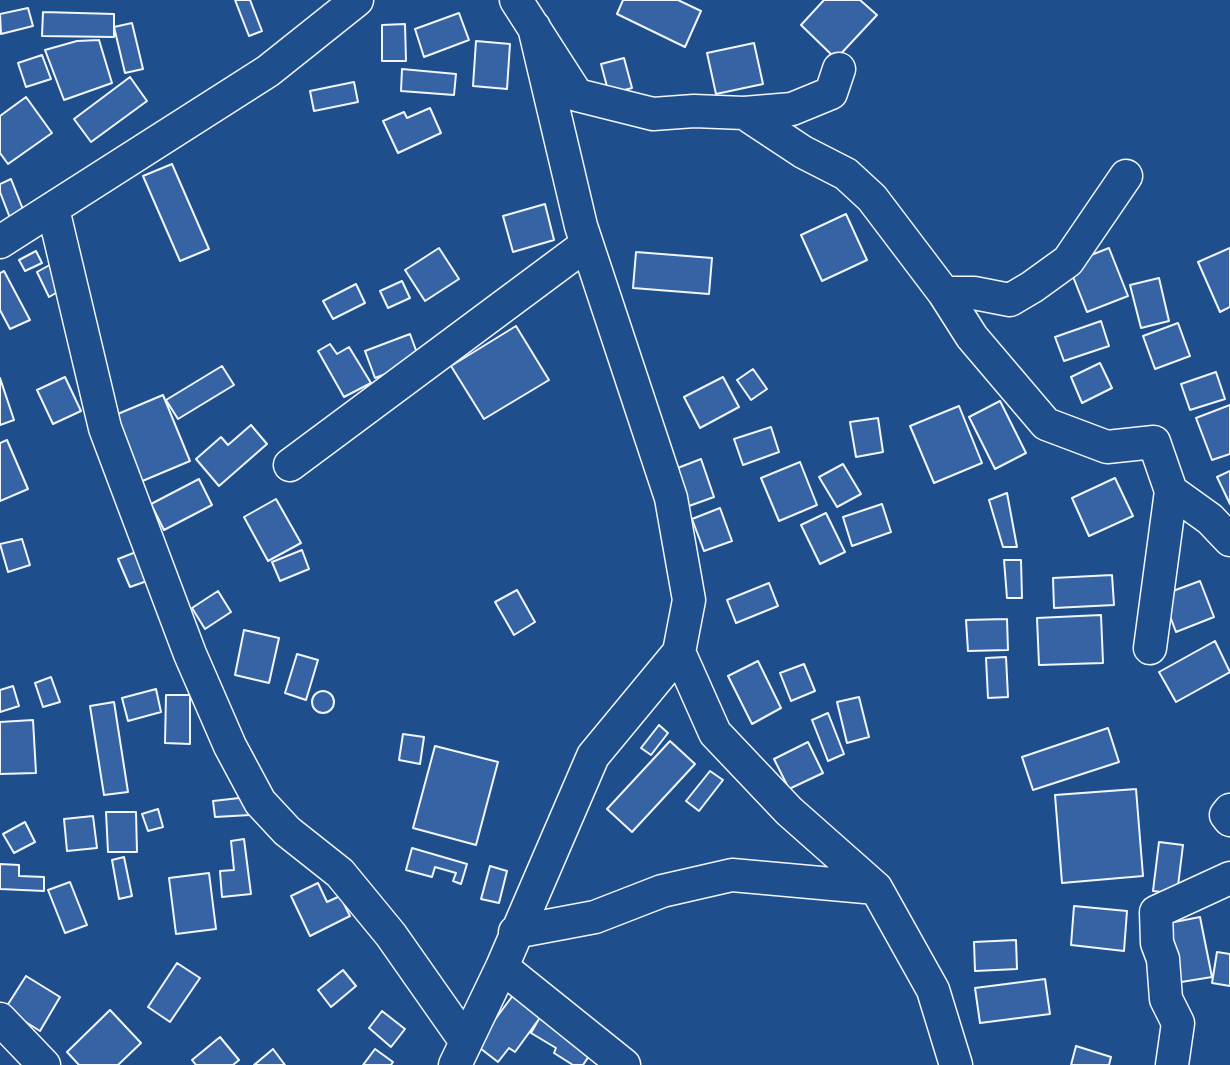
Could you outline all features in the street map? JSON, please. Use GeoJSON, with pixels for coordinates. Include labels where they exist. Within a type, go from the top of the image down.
{"type":"FeatureCollection","features":[{"type":"Feature","properties":{"kind":"street"},"geometry":{"type":"LineString","coordinates":[[0,242],[268,71],[357,0]]}},
{"type":"Feature","properties":{"kind":"street"},"geometry":{"type":"LineString","coordinates":[[516,0],[577,94],[653,114],[694,111],[744,113],[792,109],[831,93],[839,69]]}},
{"type":"Feature","properties":{"kind":"street"},"geometry":{"type":"LineString","coordinates":[[460,1053],[502,967],[593,757],[680,652],[689,600],[671,498],[587,244],[534,27]]}},
{"type":"Feature","properties":{"kind":"street"},"geometry":{"type":"LineString","coordinates":[[744,113],[803,152],[846,174],[872,198],[944,293],[972,337],[1046,424],[1107,447],[1154,442],[1171,491],[1150,648]]}},
{"type":"Feature","properties":{"kind":"street"},"geometry":{"type":"LineString","coordinates":[[944,293],[974,293],[1010,300],[1032,287],[1068,261],[1126,176]]}},
{"type":"Feature","properties":{"kind":"street"},"geometry":{"type":"LineString","coordinates":[[53,209],[105,428],[190,654],[230,746],[260,802],[287,831],[340,873],[391,935],[460,1053]]}},
{"type":"Feature","properties":{"kind":"street"},"geometry":{"type":"LineString","coordinates":[[290,465],[587,244]]}},
{"type":"Feature","properties":{"kind":"street"},"geometry":{"type":"LineString","coordinates":[[1171,491],[1210,519],[1230,540]]}},
{"type":"Feature","properties":{"kind":"street"},"geometry":{"type":"LineString","coordinates":[[680,652],[715,733],[789,811],[876,888],[933,990],[956,1065]]}},
{"type":"Feature","properties":{"kind":"street"},"geometry":{"type":"LineString","coordinates":[[1230,810],[1226,814],[1230,820]]}},
{"type":"Feature","properties":{"kind":"street"},"geometry":{"type":"LineString","coordinates":[[515,932],[594,917],[662,891],[732,875],[876,888]]}},
{"type":"Feature","properties":{"kind":"street"},"geometry":{"type":"LineString","coordinates":[[1172,1065],[1178,1024],[1166,999],[1163,959],[1157,943],[1156,912],[1230,878]]}},
{"type":"Feature","properties":{"kind":"street"},"geometry":{"type":"LineString","coordinates":[[502,967],[624,1065]]}},
{"type":"Feature","properties":{"kind":"street"},"geometry":{"type":"LineString","coordinates":[[0,1019],[44,1065]]}},
{"type":"Feature","properties":{"kind":"street"},"geometry":{"type":"LineString","coordinates":[[932,1065],[944,1023]]}},
{"type":"Feature","properties":{"kind":"building"},"geometry":{"type":"Polygon","coordinates":[[[235,0],[250,0],[262,31],[249,36],[235,0]]]}},
{"type":"Feature","properties":{"kind":"building"},"geometry":{"type":"Polygon","coordinates":[[[623,0],[678,0],[701,11],[685,47],[617,14],[623,0]]]}},
{"type":"Feature","properties":{"kind":"building"},"geometry":{"type":"Polygon","coordinates":[[[824,0],[860,0],[877,15],[836,59],[801,25],[824,0]]]}},
{"type":"Feature","properties":{"kind":"building"},"geometry":{"type":"Polygon","coordinates":[[[28,8],[33,26],[1,34],[0,14],[28,8]]]}},
{"type":"Feature","properties":{"kind":"building"},"geometry":{"type":"Polygon","coordinates":[[[43,12],[114,14],[114,37],[42,36],[43,12]]]}},
{"type":"Feature","properties":{"kind":"building"},"geometry":{"type":"Polygon","coordinates":[[[459,13],[469,40],[424,57],[415,29],[459,13]]]}},
{"type":"Feature","properties":{"kind":"building"},"geometry":{"type":"Polygon","coordinates":[[[132,23],[143,69],[125,73],[114,27],[132,23]]]}},
{"type":"Feature","properties":{"kind":"building"},"geometry":{"type":"Polygon","coordinates":[[[405,24],[406,61],[382,61],[382,25],[405,24]]]}},
{"type":"Feature","properties":{"kind":"building"},"geometry":{"type":"Polygon","coordinates":[[[99,40],[112,83],[64,100],[45,50],[77,41],[99,40]]]}},
{"type":"Feature","properties":{"kind":"building"},"geometry":{"type":"Polygon","coordinates":[[[476,41],[510,44],[507,89],[473,86],[476,41]]]}},
{"type":"Feature","properties":{"kind":"building"},"geometry":{"type":"Polygon","coordinates":[[[754,43],[763,84],[716,94],[707,53],[754,43]]]}},
{"type":"Feature","properties":{"kind":"building"},"geometry":{"type":"Polygon","coordinates":[[[42,55],[51,79],[26,87],[18,63],[42,55]]]}},
{"type":"Feature","properties":{"kind":"building"},"geometry":{"type":"Polygon","coordinates":[[[624,58],[632,88],[609,94],[601,64],[624,58]]]}},
{"type":"Feature","properties":{"kind":"building"},"geometry":{"type":"Polygon","coordinates":[[[402,69],[456,74],[454,95],[401,91],[402,69]]]}},
{"type":"Feature","properties":{"kind":"building"},"geometry":{"type":"Polygon","coordinates":[[[130,77],[147,101],[91,142],[74,119],[130,77]]]}},
{"type":"Feature","properties":{"kind":"building"},"geometry":{"type":"Polygon","coordinates":[[[354,82],[358,102],[314,111],[310,91],[354,82]]]}},
{"type":"Feature","properties":{"kind":"building"},"geometry":{"type":"Polygon","coordinates":[[[26,97],[52,133],[8,164],[0,153],[0,116],[26,97]]]}},
{"type":"Feature","properties":{"kind":"building"},"geometry":{"type":"Polygon","coordinates":[[[430,108],[441,133],[398,153],[383,121],[404,112],[407,118],[430,108]]]}},
{"type":"Feature","properties":{"kind":"building"},"geometry":{"type":"Polygon","coordinates":[[[172,164],[209,249],[180,261],[143,176],[172,164]]]}},
{"type":"Feature","properties":{"kind":"building"},"geometry":{"type":"Polygon","coordinates":[[[11,179],[24,212],[10,218],[0,192],[0,184],[11,179]]]}},
{"type":"Feature","properties":{"kind":"building"},"geometry":{"type":"Polygon","coordinates":[[[545,204],[554,240],[513,252],[503,216],[545,204]]]}},
{"type":"Feature","properties":{"kind":"building"},"geometry":{"type":"Polygon","coordinates":[[[846,214],[867,260],[822,281],[801,235],[846,214]]]}},
{"type":"Feature","properties":{"kind":"building"},"geometry":{"type":"Polygon","coordinates":[[[439,248],[459,279],[425,301],[405,270],[439,248]]]}},
{"type":"Feature","properties":{"kind":"building"},"geometry":{"type":"Polygon","coordinates":[[[1109,248],[1128,296],[1087,312],[1068,264],[1109,248]]]}},
{"type":"Feature","properties":{"kind":"building"},"geometry":{"type":"Polygon","coordinates":[[[1230,248],[1230,307],[1220,312],[1198,262],[1230,248]]]}},
{"type":"Feature","properties":{"kind":"building"},"geometry":{"type":"Polygon","coordinates":[[[36,251],[42,263],[25,271],[19,260],[36,251]]]}},
{"type":"Feature","properties":{"kind":"building"},"geometry":{"type":"Polygon","coordinates":[[[636,252],[712,258],[709,294],[633,288],[636,252]]]}},
{"type":"Feature","properties":{"kind":"building"},"geometry":{"type":"Polygon","coordinates":[[[55,262],[68,286],[49,297],[37,272],[55,262]]]}},
{"type":"Feature","properties":{"kind":"building"},"geometry":{"type":"Polygon","coordinates":[[[4,271],[30,320],[10,329],[0,310],[0,273],[4,271]]]}},
{"type":"Feature","properties":{"kind":"building"},"geometry":{"type":"Polygon","coordinates":[[[1159,278],[1169,321],[1141,328],[1130,285],[1159,278]]]}},
{"type":"Feature","properties":{"kind":"building"},"geometry":{"type":"Polygon","coordinates":[[[402,281],[410,298],[388,308],[380,291],[402,281]]]}},
{"type":"Feature","properties":{"kind":"building"},"geometry":{"type":"Polygon","coordinates":[[[356,284],[365,303],[333,319],[323,301],[356,284]]]}},
{"type":"Feature","properties":{"kind":"building"},"geometry":{"type":"Polygon","coordinates":[[[1101,321],[1109,346],[1064,361],[1055,337],[1101,321]]]}},
{"type":"Feature","properties":{"kind":"building"},"geometry":{"type":"Polygon","coordinates":[[[1178,323],[1190,356],[1155,369],[1143,336],[1178,323]]]}},
{"type":"Feature","properties":{"kind":"building"},"geometry":{"type":"Polygon","coordinates":[[[516,326],[549,380],[484,419],[451,366],[516,326]]]}},
{"type":"Feature","properties":{"kind":"building"},"geometry":{"type":"Polygon","coordinates":[[[410,334],[420,361],[375,378],[365,351],[410,334]]]}},
{"type":"Feature","properties":{"kind":"building"},"geometry":{"type":"Polygon","coordinates":[[[330,344],[337,354],[349,347],[371,383],[344,397],[318,351],[330,344]]]}},
{"type":"Feature","properties":{"kind":"building"},"geometry":{"type":"Polygon","coordinates":[[[1100,363],[1112,388],[1082,403],[1071,377],[1100,363]]]}},
{"type":"Feature","properties":{"kind":"building"},"geometry":{"type":"Polygon","coordinates":[[[222,366],[234,385],[178,419],[166,400],[222,366]]]}},
{"type":"Feature","properties":{"kind":"building"},"geometry":{"type":"Polygon","coordinates":[[[753,369],[767,389],[751,400],[737,380],[753,369]]]}},
{"type":"Feature","properties":{"kind":"building"},"geometry":{"type":"Polygon","coordinates":[[[1216,372],[1225,399],[1190,410],[1181,384],[1216,372]]]}},
{"type":"Feature","properties":{"kind":"building"},"geometry":{"type":"Polygon","coordinates":[[[65,377],[81,411],[53,424],[37,390],[65,377]]]}},
{"type":"Feature","properties":{"kind":"building"},"geometry":{"type":"Polygon","coordinates":[[[723,377],[739,407],[700,428],[684,397],[723,377]]]}},
{"type":"Feature","properties":{"kind":"building"},"geometry":{"type":"Polygon","coordinates":[[[0,378],[14,420],[0,425],[0,378]]]}},
{"type":"Feature","properties":{"kind":"building"},"geometry":{"type":"Polygon","coordinates":[[[163,395],[190,461],[140,482],[113,416],[163,395]]]}},
{"type":"Feature","properties":{"kind":"building"},"geometry":{"type":"Polygon","coordinates":[[[1000,401],[1026,453],[995,469],[969,417],[1000,401]]]}},
{"type":"Feature","properties":{"kind":"building"},"geometry":{"type":"Polygon","coordinates":[[[1230,405],[1230,454],[1212,460],[1196,418],[1230,405]]]}},
{"type":"Feature","properties":{"kind":"building"},"geometry":{"type":"Polygon","coordinates":[[[959,406],[982,463],[934,483],[910,426],[959,406]]]}},
{"type":"Feature","properties":{"kind":"building"},"geometry":{"type":"Polygon","coordinates":[[[878,418],[883,452],[856,457],[850,422],[878,418]]]}},
{"type":"Feature","properties":{"kind":"building"},"geometry":{"type":"Polygon","coordinates":[[[251,425],[267,444],[219,486],[196,459],[221,437],[228,445],[251,425]]]}},
{"type":"Feature","properties":{"kind":"building"},"geometry":{"type":"Polygon","coordinates":[[[771,427],[779,452],[743,465],[734,439],[771,427]]]}},
{"type":"Feature","properties":{"kind":"building"},"geometry":{"type":"Polygon","coordinates":[[[7,440],[28,489],[0,501],[0,443],[7,440]]]}},
{"type":"Feature","properties":{"kind":"building"},"geometry":{"type":"Polygon","coordinates":[[[701,459],[714,497],[689,506],[675,469],[701,459]]]}},
{"type":"Feature","properties":{"kind":"building"},"geometry":{"type":"Polygon","coordinates":[[[800,462],[817,505],[779,521],[761,478],[800,462]]]}},
{"type":"Feature","properties":{"kind":"building"},"geometry":{"type":"Polygon","coordinates":[[[843,464],[861,494],[837,507],[819,477],[843,464]]]}},
{"type":"Feature","properties":{"kind":"building"},"geometry":{"type":"Polygon","coordinates":[[[1230,471],[1230,504],[1217,477],[1230,471]]]}},
{"type":"Feature","properties":{"kind":"building"},"geometry":{"type":"Polygon","coordinates":[[[1115,478],[1133,516],[1089,536],[1072,498],[1115,478]]]}},
{"type":"Feature","properties":{"kind":"building"},"geometry":{"type":"Polygon","coordinates":[[[199,479],[212,505],[164,530],[151,504],[199,479]]]}},
{"type":"Feature","properties":{"kind":"building"},"geometry":{"type":"Polygon","coordinates":[[[1007,493],[1017,547],[1003,547],[989,500],[1007,493]]]}},
{"type":"Feature","properties":{"kind":"building"},"geometry":{"type":"Polygon","coordinates":[[[276,499],[301,543],[268,561],[244,517],[276,499]]]}},
{"type":"Feature","properties":{"kind":"building"},"geometry":{"type":"Polygon","coordinates":[[[882,504],[891,532],[852,546],[843,517],[882,504]]]}},
{"type":"Feature","properties":{"kind":"building"},"geometry":{"type":"Polygon","coordinates":[[[720,508],[732,541],[704,551],[692,519],[720,508]]]}},
{"type":"Feature","properties":{"kind":"building"},"geometry":{"type":"Polygon","coordinates":[[[826,513],[845,552],[820,564],[801,525],[826,513]]]}},
{"type":"Feature","properties":{"kind":"building"},"geometry":{"type":"Polygon","coordinates":[[[22,539],[30,565],[8,572],[0,544],[22,539]]]}},
{"type":"Feature","properties":{"kind":"building"},"geometry":{"type":"Polygon","coordinates":[[[302,550],[309,569],[280,581],[272,562],[302,550]]]}},
{"type":"Feature","properties":{"kind":"building"},"geometry":{"type":"Polygon","coordinates":[[[136,552],[147,581],[130,587],[118,559],[136,552]]]}},
{"type":"Feature","properties":{"kind":"building"},"geometry":{"type":"Polygon","coordinates":[[[1004,560],[1021,560],[1022,598],[1007,598],[1004,560]]]}},
{"type":"Feature","properties":{"kind":"building"},"geometry":{"type":"Polygon","coordinates":[[[1112,575],[1114,605],[1054,608],[1053,578],[1112,575]]]}},
{"type":"Feature","properties":{"kind":"building"},"geometry":{"type":"Polygon","coordinates":[[[1200,581],[1214,617],[1176,632],[1162,595],[1200,581]]]}},
{"type":"Feature","properties":{"kind":"building"},"geometry":{"type":"Polygon","coordinates":[[[769,583],[778,606],[736,623],[727,600],[769,583]]]}},
{"type":"Feature","properties":{"kind":"building"},"geometry":{"type":"Polygon","coordinates":[[[517,590],[535,622],[514,635],[495,602],[517,590]]]}},
{"type":"Feature","properties":{"kind":"building"},"geometry":{"type":"Polygon","coordinates":[[[218,591],[231,612],[205,629],[192,608],[218,591]]]}},
{"type":"Feature","properties":{"kind":"building"},"geometry":{"type":"Polygon","coordinates":[[[1101,615],[1103,663],[1039,665],[1037,618],[1101,615]]]}},
{"type":"Feature","properties":{"kind":"building"},"geometry":{"type":"Polygon","coordinates":[[[1007,619],[1008,650],[968,651],[966,620],[1007,619]]]}},
{"type":"Feature","properties":{"kind":"building"},"geometry":{"type":"Polygon","coordinates":[[[244,630],[279,638],[269,683],[235,675],[244,630]]]}},
{"type":"Feature","properties":{"kind":"building"},"geometry":{"type":"Polygon","coordinates":[[[1215,641],[1230,672],[1176,702],[1159,672],[1215,641]]]}},
{"type":"Feature","properties":{"kind":"building"},"geometry":{"type":"Polygon","coordinates":[[[297,654],[318,660],[306,700],[285,693],[297,654]]]}},
{"type":"Feature","properties":{"kind":"building"},"geometry":{"type":"Polygon","coordinates":[[[1006,657],[1008,697],[988,698],[986,658],[1006,657]]]}},
{"type":"Feature","properties":{"kind":"building"},"geometry":{"type":"Polygon","coordinates":[[[758,661],[781,708],[752,724],[728,676],[758,661]]]}},
{"type":"Feature","properties":{"kind":"building"},"geometry":{"type":"Polygon","coordinates":[[[804,664],[815,691],[791,701],[780,673],[804,664]]]}},
{"type":"Feature","properties":{"kind":"building"},"geometry":{"type":"Polygon","coordinates":[[[51,677],[60,702],[43,707],[35,683],[51,677]]]}},
{"type":"Feature","properties":{"kind":"building"},"geometry":{"type":"Polygon","coordinates":[[[13,686],[19,706],[0,712],[0,690],[13,686]]]}},
{"type":"Feature","properties":{"kind":"building"},"geometry":{"type":"Polygon","coordinates":[[[156,689],[161,712],[128,721],[122,698],[156,689]]]}},
{"type":"Feature","properties":{"kind":"building"},"geometry":{"type":"Polygon","coordinates":[[[323,691],[331,694],[334,702],[331,710],[323,713],[315,710],[312,702],[315,694],[323,691]]]}},
{"type":"Feature","properties":{"kind":"building"},"geometry":{"type":"Polygon","coordinates":[[[166,695],[190,695],[190,744],[165,743],[166,695]]]}},
{"type":"Feature","properties":{"kind":"building"},"geometry":{"type":"Polygon","coordinates":[[[859,697],[869,737],[847,743],[837,702],[859,697]]]}},
{"type":"Feature","properties":{"kind":"building"},"geometry":{"type":"Polygon","coordinates":[[[114,702],[128,792],[104,795],[90,706],[114,702]]]}},
{"type":"Feature","properties":{"kind":"building"},"geometry":{"type":"Polygon","coordinates":[[[828,713],[844,754],[828,761],[812,720],[828,713]]]}},
{"type":"Feature","properties":{"kind":"building"},"geometry":{"type":"Polygon","coordinates":[[[33,720],[36,773],[0,774],[0,722],[33,720]]]}},
{"type":"Feature","properties":{"kind":"building"},"geometry":{"type":"Polygon","coordinates":[[[659,725],[668,733],[651,755],[641,748],[659,725]]]}},
{"type":"Feature","properties":{"kind":"building"},"geometry":{"type":"Polygon","coordinates":[[[1108,728],[1119,762],[1033,790],[1022,757],[1108,728]]]}},
{"type":"Feature","properties":{"kind":"building"},"geometry":{"type":"Polygon","coordinates":[[[403,734],[424,737],[420,764],[399,760],[403,734]]]}},
{"type":"Feature","properties":{"kind":"building"},"geometry":{"type":"Polygon","coordinates":[[[670,741],[695,764],[632,832],[607,809],[670,741]]]}},
{"type":"Feature","properties":{"kind":"building"},"geometry":{"type":"Polygon","coordinates":[[[808,742],[823,773],[789,789],[774,759],[808,742]]]}},
{"type":"Feature","properties":{"kind":"building"},"geometry":{"type":"Polygon","coordinates":[[[435,746],[498,762],[476,845],[413,828],[435,746]]]}},
{"type":"Feature","properties":{"kind":"building"},"geometry":{"type":"Polygon","coordinates":[[[710,771],[723,780],[699,811],[686,801],[710,771]]]}},
{"type":"Feature","properties":{"kind":"building"},"geometry":{"type":"Polygon","coordinates":[[[1136,789],[1143,876],[1062,883],[1055,795],[1136,789]]]}},
{"type":"Feature","properties":{"kind":"building"},"geometry":{"type":"Polygon","coordinates":[[[248,797],[250,815],[215,817],[213,801],[248,797]]]}},
{"type":"Feature","properties":{"kind":"building"},"geometry":{"type":"Polygon","coordinates":[[[158,809],[163,827],[148,831],[142,814],[158,809]]]}},
{"type":"Feature","properties":{"kind":"building"},"geometry":{"type":"Polygon","coordinates":[[[106,812],[136,812],[137,852],[108,852],[106,812]]]}},
{"type":"Feature","properties":{"kind":"building"},"geometry":{"type":"Polygon","coordinates":[[[93,816],[97,848],[67,851],[64,819],[93,816]]]}},
{"type":"Feature","properties":{"kind":"building"},"geometry":{"type":"Polygon","coordinates":[[[25,822],[35,842],[14,853],[3,834],[25,822]]]}},
{"type":"Feature","properties":{"kind":"building"},"geometry":{"type":"Polygon","coordinates":[[[244,839],[251,894],[222,897],[220,871],[234,870],[231,841],[244,839]]]}},
{"type":"Feature","properties":{"kind":"building"},"geometry":{"type":"Polygon","coordinates":[[[1159,842],[1183,845],[1177,894],[1153,891],[1159,842]]]}},
{"type":"Feature","properties":{"kind":"building"},"geometry":{"type":"Polygon","coordinates":[[[412,848],[467,864],[461,884],[453,881],[456,873],[435,867],[432,877],[406,870],[412,848]]]}},
{"type":"Feature","properties":{"kind":"building"},"geometry":{"type":"Polygon","coordinates":[[[124,857],[132,896],[119,899],[112,860],[124,857]]]}},
{"type":"Feature","properties":{"kind":"building"},"geometry":{"type":"Polygon","coordinates":[[[0,864],[19,865],[19,876],[44,877],[44,891],[0,889],[0,864]]]}},
{"type":"Feature","properties":{"kind":"building"},"geometry":{"type":"Polygon","coordinates":[[[490,866],[507,871],[499,903],[481,899],[490,866]]]}},
{"type":"Feature","properties":{"kind":"building"},"geometry":{"type":"Polygon","coordinates":[[[209,873],[216,929],[176,934],[169,878],[209,873]]]}},
{"type":"Feature","properties":{"kind":"building"},"geometry":{"type":"Polygon","coordinates":[[[70,882],[87,925],[65,933],[48,890],[70,882]]]}},
{"type":"Feature","properties":{"kind":"building"},"geometry":{"type":"Polygon","coordinates":[[[318,883],[327,902],[340,896],[350,916],[310,936],[291,896],[318,883]]]}},
{"type":"Feature","properties":{"kind":"building"},"geometry":{"type":"Polygon","coordinates":[[[1074,906],[1127,911],[1124,951],[1071,945],[1074,906]]]}},
{"type":"Feature","properties":{"kind":"building"},"geometry":{"type":"Polygon","coordinates":[[[1200,917],[1212,977],[1175,983],[1164,924],[1200,917]]]}},
{"type":"Feature","properties":{"kind":"building"},"geometry":{"type":"Polygon","coordinates":[[[1016,940],[1017,969],[975,971],[974,942],[1016,940]]]}},
{"type":"Feature","properties":{"kind":"building"},"geometry":{"type":"Polygon","coordinates":[[[1217,952],[1230,954],[1230,986],[1212,983],[1217,952]]]}},
{"type":"Feature","properties":{"kind":"building"},"geometry":{"type":"Polygon","coordinates":[[[177,963],[200,978],[170,1022],[148,1007],[177,963]]]}},
{"type":"Feature","properties":{"kind":"building"},"geometry":{"type":"Polygon","coordinates":[[[343,970],[356,986],[331,1007],[318,990],[343,970]]]}},
{"type":"Feature","properties":{"kind":"building"},"geometry":{"type":"Polygon","coordinates":[[[26,976],[60,997],[40,1031],[5,1009],[26,976]]]}},
{"type":"Feature","properties":{"kind":"building"},"geometry":{"type":"Polygon","coordinates":[[[1045,979],[1050,1014],[980,1023],[975,988],[1045,979]]]}},
{"type":"Feature","properties":{"kind":"building"},"geometry":{"type":"Polygon","coordinates":[[[514,994],[542,1015],[515,1052],[509,1048],[498,1062],[476,1045],[514,994]]]}},
{"type":"Feature","properties":{"kind":"building"},"geometry":{"type":"Polygon","coordinates":[[[110,1010],[141,1043],[118,1065],[79,1065],[67,1052],[110,1010]]]}},
{"type":"Feature","properties":{"kind":"building"},"geometry":{"type":"Polygon","coordinates":[[[382,1011],[405,1029],[391,1047],[369,1028],[382,1011]]]}},
{"type":"Feature","properties":{"kind":"building"},"geometry":{"type":"Polygon","coordinates":[[[540,1017],[593,1050],[583,1065],[573,1065],[554,1053],[556,1048],[531,1033],[540,1017]]]}},
{"type":"Feature","properties":{"kind":"building"},"geometry":{"type":"Polygon","coordinates":[[[220,1037],[239,1060],[233,1065],[196,1065],[192,1060],[220,1037]]]}},
{"type":"Feature","properties":{"kind":"building"},"geometry":{"type":"Polygon","coordinates":[[[1076,1046],[1111,1057],[1109,1065],[1071,1065],[1076,1046]]]}},
{"type":"Feature","properties":{"kind":"building"},"geometry":{"type":"Polygon","coordinates":[[[273,1049],[285,1065],[254,1065],[273,1049]]]}},
{"type":"Feature","properties":{"kind":"building"},"geometry":{"type":"Polygon","coordinates":[[[375,1049],[393,1062],[391,1065],[363,1065],[375,1049]]]}}]}
